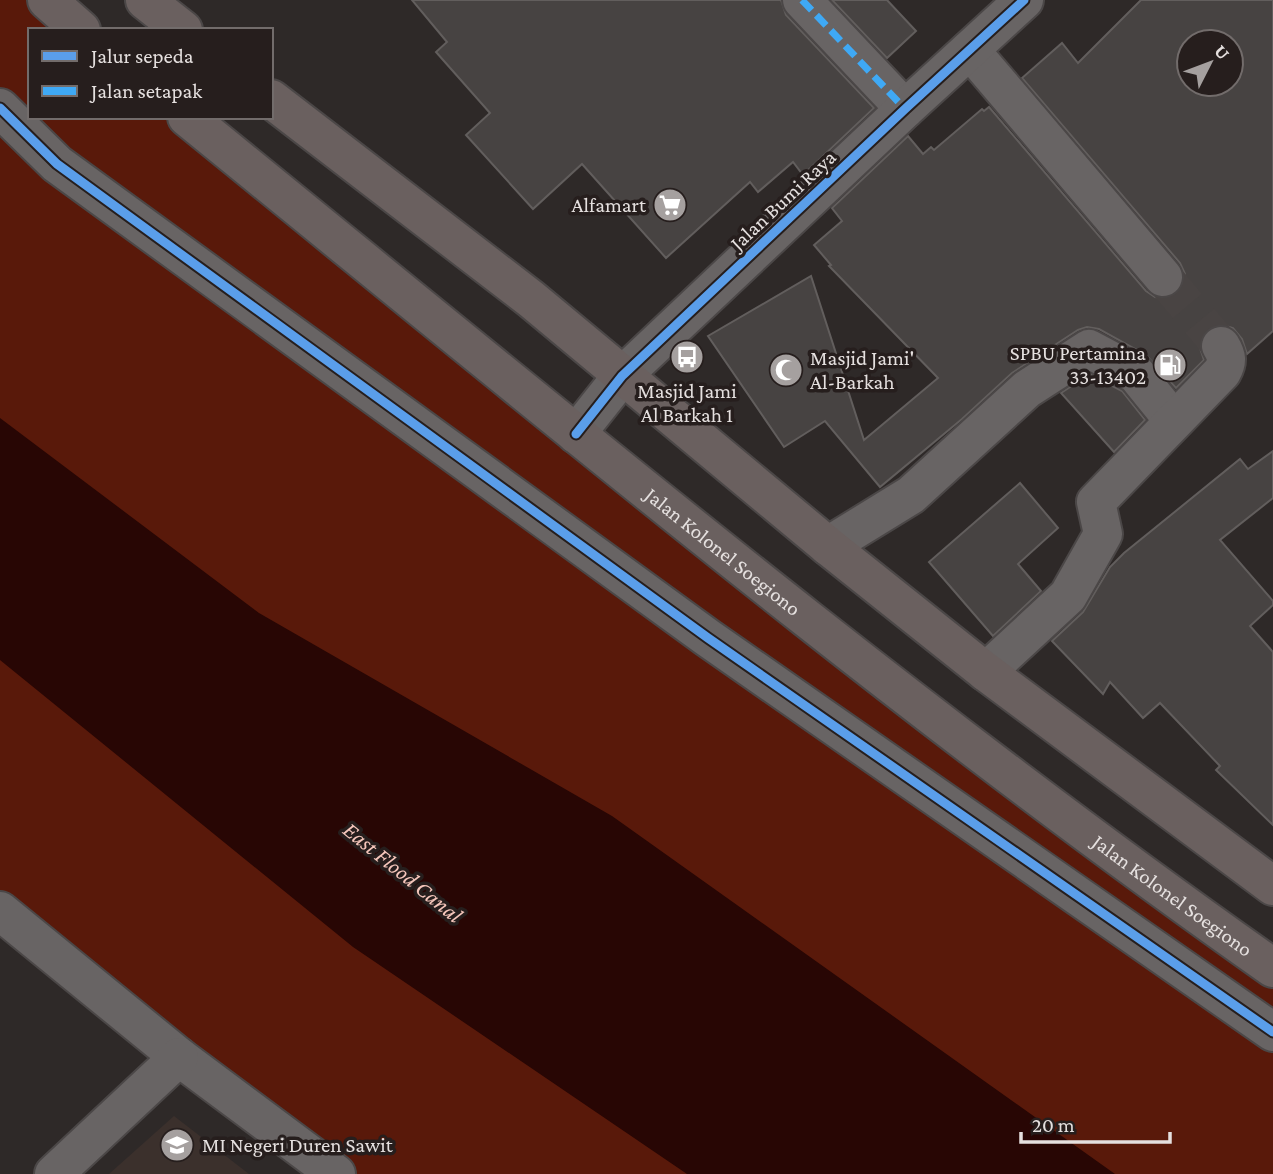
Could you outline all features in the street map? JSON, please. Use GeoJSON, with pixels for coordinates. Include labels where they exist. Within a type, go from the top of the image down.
{"type":"FeatureCollection","features":[{"type":"Feature","properties":{"kind":"main road"},"geometry":{"type":"LineString","coordinates":[[47,0],[79,28]]}},
{"type":"Feature","properties":{"kind":"main road"},"geometry":{"type":"LineString","coordinates":[[145,0],[180,28]]}},
{"type":"Feature","properties":{"kind":"main road"},"geometry":{"type":"LineString","coordinates":[[273,101],[531,299],[828,546],[986,671],[1273,886]]}},
{"type":"Feature","properties":{"kind":"main road","name":"Jalan Kolonel Soegiono"},"geometry":{"type":"LineString","coordinates":[[189,119],[838,645],[1161,888],[1273,968]]}},
{"type":"Feature","properties":{"kind":"street"},"geometry":{"type":"LineString","coordinates":[[802,0],[905,109]]}},
{"type":"Feature","properties":{"kind":"street","name":"Jalan Bumi Raya"},"geometry":{"type":"LineString","coordinates":[[576,434],[622,376],[1024,0]]}},
{"type":"Feature","properties":{"kind":"street"},"geometry":{"type":"LineString","coordinates":[[970,50],[1163,277]]}},
{"type":"Feature","properties":{"kind":"street"},"geometry":{"type":"LineString","coordinates":[[0,108],[57,164],[674,613],[1273,1032]]}},
{"type":"Feature","properties":{"kind":"street"},"geometry":{"type":"LineString","coordinates":[[986,671],[1068,596],[1103,534],[1096,502],[1222,372],[1227,363],[1221,345]]}},
{"type":"Feature","properties":{"kind":"street"},"geometry":{"type":"LineString","coordinates":[[828,546],[911,495],[1027,389],[1089,349],[1136,374],[1174,421]]}},
{"type":"Feature","properties":{"kind":"street"},"geometry":{"type":"LineString","coordinates":[[0,911],[179,1057],[336,1174]]}},
{"type":"Feature","properties":{"kind":"street"},"geometry":{"type":"LineString","coordinates":[[54,1174],[179,1057]]}},
{"type":"Feature","properties":{"kind":"shaded area"},"geometry":{"type":"Polygon","coordinates":[[[0,0],[47,0],[79,28],[28,28],[28,119],[190,119],[1273,968],[1273,1174],[336,1174],[0,911],[0,0]]]}},
{"type":"Feature","properties":{"kind":"shaded area","name":"MI Negeri Duren Sawit"},"geometry":{"type":"Polygon","coordinates":[[[174,1116],[249,1174],[109,1174],[174,1116]]]}},
{"type":"Feature","properties":{"kind":"water","name":"East Flood Canal"},"geometry":{"type":"Polygon","coordinates":[[[0,418],[259,613],[612,816],[1115,1174],[687,1174],[353,947],[0,660],[0,418]]]}},
{"type":"Feature","properties":{"kind":"building"},"geometry":{"type":"Polygon","coordinates":[[[412,0],[781,0],[786,15],[874,108],[803,175],[793,162],[758,192],[750,182],[666,258],[582,164],[533,209],[466,135],[490,113],[436,52],[447,42],[412,0]]]}},
{"type":"Feature","properties":{"kind":"building"},"geometry":{"type":"Polygon","coordinates":[[[832,0],[887,0],[916,31],[887,58],[832,0]]]}},
{"type":"Feature","properties":{"kind":"building"},"geometry":{"type":"Polygon","coordinates":[[[1141,0],[1273,0],[1273,331],[1247,354],[1242,339],[1233,328],[1220,324],[1210,327],[1203,334],[1199,345],[1204,360],[1176,388],[1146,355],[1099,329],[1087,327],[1078,330],[1012,373],[962,419],[880,487],[825,421],[784,447],[708,336],[811,276],[864,440],[938,378],[829,266],[831,265],[814,245],[842,221],[832,208],[908,136],[923,154],[931,147],[934,150],[982,109],[984,111],[989,107],[1146,291],[1155,297],[1166,299],[1178,293],[1185,274],[1180,263],[1022,78],[1062,43],[1078,63],[1141,0]]]}},
{"type":"Feature","properties":{"kind":"building"},"geometry":{"type":"Polygon","coordinates":[[[1090,374],[1122,391],[1145,420],[1114,452],[1061,393],[1090,374]]]}},
{"type":"Feature","properties":{"kind":"building"},"geometry":{"type":"Polygon","coordinates":[[[1273,451],[1273,498],[1220,540],[1273,601],[1273,605],[1250,626],[1273,652],[1273,825],[1216,770],[1220,766],[1160,703],[1143,718],[1110,682],[1103,694],[1052,641],[1083,612],[1110,567],[1124,553],[1240,459],[1248,469],[1273,451]]]}},
{"type":"Feature","properties":{"kind":"building"},"geometry":{"type":"Polygon","coordinates":[[[1020,483],[1058,528],[1018,564],[1041,591],[993,636],[929,562],[1020,483]]]}},
{"type":"Feature","properties":{"kind":"tunnel"},"geometry":{"type":"LineString","coordinates":[[1163,277],[1221,346]]}},
{"type":"Feature","properties":{"kind":"marked path"},"geometry":{"type":"LineString","coordinates":[[802,0],[905,109]]}},
{"type":"Feature","properties":{"kind":"cycle path"},"geometry":{"type":"LineString","coordinates":[[576,434],[622,376],[1024,0]]}},
{"type":"Feature","properties":{"kind":"cycle path"},"geometry":{"type":"LineString","coordinates":[[0,108],[57,164],[708,638],[1273,1032]]}},
{"type":"Feature","properties":{"kind":"place","name":"Alfamart"},"geometry":{"type":"Point","coordinates":[670,205]}},
{"type":"Feature","properties":{"kind":"place","name":"Masjid Jami Al Barkah 1"},"geometry":{"type":"Point","coordinates":[687,357]}},
{"type":"Feature","properties":{"kind":"place","name":"SPBU Pertamina 33-13402"},"geometry":{"type":"Point","coordinates":[1170,365]}},
{"type":"Feature","properties":{"kind":"place","name":"Masjid Jami' Al-Barkah"},"geometry":{"type":"Point","coordinates":[786,370]}},
{"type":"Feature","properties":{"kind":"place","name":"MI Negeri Duren Sawit"},"geometry":{"type":"Point","coordinates":[177,1145]}}]}
